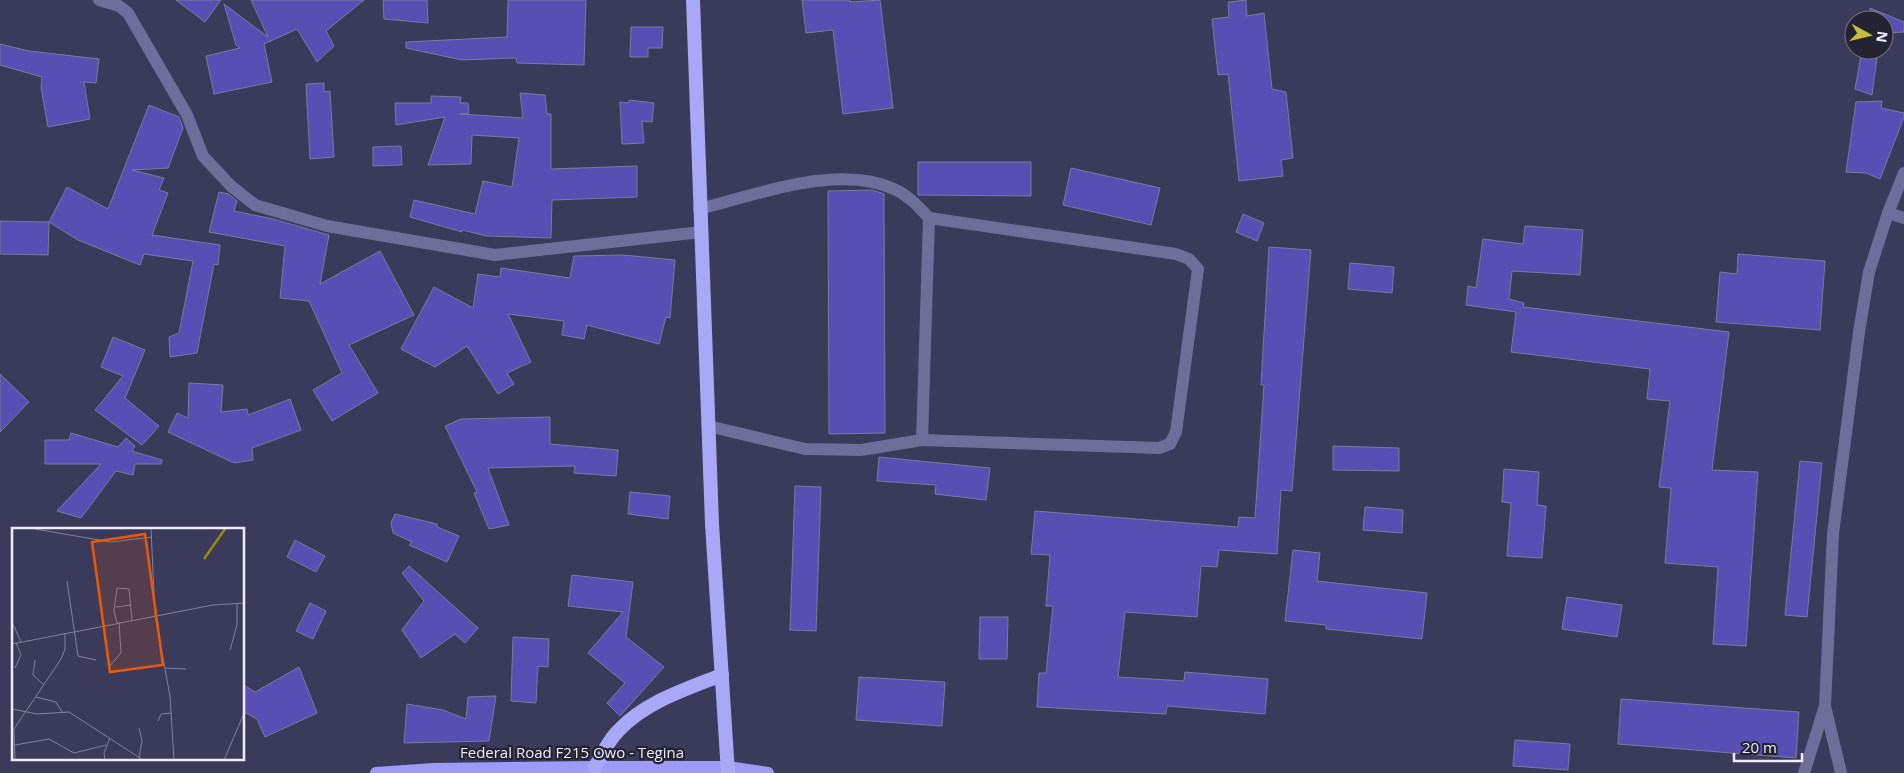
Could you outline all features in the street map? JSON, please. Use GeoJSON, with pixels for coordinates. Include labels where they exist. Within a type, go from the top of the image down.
{"type":"FeatureCollection","features":[{"type":"Feature","properties":{"kind":"highway"},"geometry":{"type":"LineString","coordinates":[[693,0],[708,426],[728,770]]}},
{"type":"Feature","properties":{"kind":"highway"},"geometry":{"type":"LineString","coordinates":[[595,767],[618,731],[636,716],[662,700],[722,675]]}},
{"type":"Feature","properties":{"kind":"main road","name":"Federal Road F215 Owo - Tegina"},"geometry":{"type":"LineString","coordinates":[[376,773],[433,769],[595,767],[728,770],[768,773]]}},
{"type":"Feature","properties":{"kind":"street"},"geometry":{"type":"LineString","coordinates":[[99,0],[119,6],[128,13],[187,115],[203,156],[231,186],[255,205],[327,226],[495,255],[701,232]]}},
{"type":"Feature","properties":{"kind":"street"},"geometry":{"type":"LineString","coordinates":[[1804,773],[1825,706],[1833,534],[1848,406],[1869,272],[1888,213],[1904,173]]}},
{"type":"Feature","properties":{"kind":"street"},"geometry":{"type":"LineString","coordinates":[[700,209],[816,180],[870,180],[895,189],[915,203],[929,218],[1176,254],[1189,259],[1198,269],[1176,432],[1170,444],[1159,448],[922,440],[861,450],[805,449],[708,426]]}},
{"type":"Feature","properties":{"kind":"street"},"geometry":{"type":"LineString","coordinates":[[1888,213],[1904,218]]}},
{"type":"Feature","properties":{"kind":"street"},"geometry":{"type":"LineString","coordinates":[[922,440],[929,218]]}},
{"type":"Feature","properties":{"kind":"street"},"geometry":{"type":"LineString","coordinates":[[1825,706],[1840,773]]}},
{"type":"Feature","properties":{"kind":"building"},"geometry":{"type":"Polygon","coordinates":[[[176,0],[221,0],[205,22],[176,0]]]}},
{"type":"Feature","properties":{"kind":"building"},"geometry":{"type":"Polygon","coordinates":[[[251,0],[364,0],[326,31],[334,46],[317,62],[297,29],[264,44],[272,82],[214,94],[206,56],[240,48],[236,45],[224,4],[268,37],[251,0]]]}},
{"type":"Feature","properties":{"kind":"building"},"geometry":{"type":"Polygon","coordinates":[[[383,0],[427,0],[428,23],[384,19],[383,0]]]}},
{"type":"Feature","properties":{"kind":"building"},"geometry":{"type":"Polygon","coordinates":[[[508,0],[586,0],[584,65],[517,63],[516,58],[462,60],[406,48],[406,42],[507,37],[508,0]]]}},
{"type":"Feature","properties":{"kind":"building"},"geometry":{"type":"Polygon","coordinates":[[[802,0],[850,0],[850,2],[880,0],[893,108],[843,114],[833,30],[806,33],[802,0]]]}},
{"type":"Feature","properties":{"kind":"building"},"geometry":{"type":"Polygon","coordinates":[[[1246,0],[1247,16],[1264,13],[1272,89],[1286,92],[1293,158],[1281,160],[1283,176],[1239,181],[1228,74],[1218,75],[1212,19],[1229,17],[1228,2],[1246,0]]]}},
{"type":"Feature","properties":{"kind":"building"},"geometry":{"type":"Polygon","coordinates":[[[1894,18],[1904,22],[1904,32],[1894,32],[1894,18]]]}},
{"type":"Feature","properties":{"kind":"building"},"geometry":{"type":"Polygon","coordinates":[[[631,27],[663,27],[662,48],[648,48],[648,57],[630,57],[631,27]]]}},
{"type":"Feature","properties":{"kind":"building"},"geometry":{"type":"Polygon","coordinates":[[[0,44],[29,51],[99,59],[96,83],[84,82],[90,119],[48,127],[41,87],[42,77],[0,65],[0,44]]]}},
{"type":"Feature","properties":{"kind":"building"},"geometry":{"type":"Polygon","coordinates":[[[1860,60],[1877,60],[1872,95],[1855,89],[1860,60]]]}},
{"type":"Feature","properties":{"kind":"building"},"geometry":{"type":"Polygon","coordinates":[[[324,83],[324,92],[330,91],[334,157],[310,159],[306,84],[324,83]]]}},
{"type":"Feature","properties":{"kind":"building"},"geometry":{"type":"Polygon","coordinates":[[[520,93],[545,95],[547,114],[551,114],[551,169],[637,166],[637,197],[552,200],[551,238],[487,236],[462,230],[462,232],[410,217],[414,200],[475,214],[483,181],[512,187],[519,138],[472,135],[471,164],[428,165],[445,117],[396,125],[395,103],[431,103],[431,96],[461,97],[460,103],[468,103],[469,113],[460,114],[523,118],[520,93]]]}},
{"type":"Feature","properties":{"kind":"building"},"geometry":{"type":"Polygon","coordinates":[[[629,100],[654,103],[652,122],[642,121],[644,143],[622,144],[620,102],[629,103],[629,100]]]}},
{"type":"Feature","properties":{"kind":"building"},"geometry":{"type":"Polygon","coordinates":[[[1882,101],[1881,108],[1904,113],[1904,117],[1880,179],[1866,173],[1846,172],[1856,102],[1882,101]]]}},
{"type":"Feature","properties":{"kind":"building"},"geometry":{"type":"Polygon","coordinates":[[[149,105],[179,117],[183,128],[168,168],[132,170],[164,178],[159,190],[168,193],[152,235],[220,245],[218,265],[214,264],[197,353],[170,357],[169,337],[179,333],[193,261],[144,254],[140,265],[78,240],[49,222],[67,187],[108,209],[149,105]]]}},
{"type":"Feature","properties":{"kind":"building"},"geometry":{"type":"Polygon","coordinates":[[[401,146],[402,165],[373,166],[373,147],[401,146]]]}},
{"type":"Feature","properties":{"kind":"building"},"geometry":{"type":"Polygon","coordinates":[[[918,162],[1031,162],[1031,196],[918,195],[918,162]]]}},
{"type":"Feature","properties":{"kind":"building"},"geometry":{"type":"Polygon","coordinates":[[[1071,168],[1160,188],[1151,225],[1063,205],[1071,168]]]}},
{"type":"Feature","properties":{"kind":"building"},"geometry":{"type":"Polygon","coordinates":[[[872,190],[884,194],[885,433],[829,434],[828,191],[872,190]]]}},
{"type":"Feature","properties":{"kind":"building"},"geometry":{"type":"Polygon","coordinates":[[[219,192],[229,194],[237,201],[234,211],[273,219],[329,235],[320,284],[380,251],[414,315],[349,345],[378,393],[332,421],[313,390],[342,373],[309,301],[280,298],[285,246],[209,232],[219,192]]]}},
{"type":"Feature","properties":{"kind":"building"},"geometry":{"type":"Polygon","coordinates":[[[1243,214],[1264,223],[1257,241],[1236,232],[1243,214]]]}},
{"type":"Feature","properties":{"kind":"building"},"geometry":{"type":"Polygon","coordinates":[[[0,221],[49,222],[48,255],[0,254],[0,221]]]}},
{"type":"Feature","properties":{"kind":"building"},"geometry":{"type":"Polygon","coordinates":[[[1525,226],[1583,230],[1580,275],[1512,271],[1509,299],[1524,303],[1523,307],[1729,332],[1712,470],[1758,472],[1746,646],[1713,644],[1718,567],[1665,563],[1671,488],[1659,487],[1670,401],[1647,399],[1650,369],[1511,352],[1516,312],[1466,305],[1468,286],[1476,288],[1483,239],[1523,244],[1525,226]]]}},
{"type":"Feature","properties":{"kind":"building"},"geometry":{"type":"Polygon","coordinates":[[[1269,247],[1311,250],[1292,491],[1281,490],[1277,554],[1219,550],[1217,567],[1201,566],[1197,617],[1125,612],[1118,677],[1184,681],[1185,672],[1268,679],[1265,714],[1167,706],[1166,714],[1037,707],[1039,673],[1046,673],[1053,606],[1046,606],[1050,555],[1031,554],[1035,511],[1238,527],[1239,517],[1255,518],[1264,385],[1261,385],[1269,247]]]}},
{"type":"Feature","properties":{"kind":"building"},"geometry":{"type":"Polygon","coordinates":[[[1738,254],[1825,261],[1820,330],[1716,322],[1720,272],[1737,274],[1738,254]]]}},
{"type":"Feature","properties":{"kind":"building"},"geometry":{"type":"Polygon","coordinates":[[[623,255],[675,260],[670,318],[666,317],[659,344],[587,325],[584,339],[562,335],[564,321],[508,314],[531,362],[507,373],[514,384],[498,394],[467,346],[435,367],[401,349],[434,287],[473,308],[478,274],[500,277],[501,268],[570,278],[574,256],[623,255]]]}},
{"type":"Feature","properties":{"kind":"building"},"geometry":{"type":"Polygon","coordinates":[[[1350,263],[1394,267],[1392,293],[1348,289],[1350,263]]]}},
{"type":"Feature","properties":{"kind":"building"},"geometry":{"type":"Polygon","coordinates":[[[113,337],[145,350],[125,398],[159,426],[142,445],[95,410],[123,376],[101,367],[113,337]]]}},
{"type":"Feature","properties":{"kind":"building"},"geometry":{"type":"Polygon","coordinates":[[[0,374],[29,402],[0,432],[0,374]]]}},
{"type":"Feature","properties":{"kind":"building"},"geometry":{"type":"Polygon","coordinates":[[[189,383],[223,385],[221,412],[247,409],[248,415],[290,399],[301,430],[252,448],[253,460],[234,463],[168,432],[177,413],[188,418],[189,383]]]}},
{"type":"Feature","properties":{"kind":"building"},"geometry":{"type":"Polygon","coordinates":[[[550,417],[550,444],[618,450],[616,476],[574,473],[575,466],[488,468],[509,525],[489,529],[474,493],[477,492],[445,426],[461,419],[550,417]]]}},
{"type":"Feature","properties":{"kind":"building"},"geometry":{"type":"Polygon","coordinates":[[[71,433],[118,447],[126,438],[135,446],[132,451],[162,460],[161,464],[135,464],[133,475],[116,471],[81,518],[57,511],[101,464],[45,464],[45,440],[69,440],[71,433]]]}},
{"type":"Feature","properties":{"kind":"building"},"geometry":{"type":"Polygon","coordinates":[[[1333,446],[1399,448],[1399,471],[1333,470],[1333,446]]]}},
{"type":"Feature","properties":{"kind":"building"},"geometry":{"type":"Polygon","coordinates":[[[879,457],[990,468],[986,500],[935,494],[936,485],[877,481],[879,457]]]}},
{"type":"Feature","properties":{"kind":"building"},"geometry":{"type":"Polygon","coordinates":[[[1800,461],[1822,463],[1807,617],[1785,615],[1800,461]]]}},
{"type":"Feature","properties":{"kind":"building"},"geometry":{"type":"Polygon","coordinates":[[[1504,469],[1539,472],[1537,505],[1546,506],[1542,558],[1507,556],[1511,503],[1502,502],[1504,469]]]}},
{"type":"Feature","properties":{"kind":"building"},"geometry":{"type":"Polygon","coordinates":[[[795,486],[821,487],[816,631],[790,630],[795,486]]]}},
{"type":"Feature","properties":{"kind":"building"},"geometry":{"type":"Polygon","coordinates":[[[630,492],[670,496],[668,519],[628,514],[630,492]]]}},
{"type":"Feature","properties":{"kind":"building"},"geometry":{"type":"Polygon","coordinates":[[[1365,507],[1403,510],[1402,533],[1363,530],[1365,507]]]}},
{"type":"Feature","properties":{"kind":"building"},"geometry":{"type":"Polygon","coordinates":[[[395,514],[437,524],[437,527],[459,536],[447,562],[409,545],[412,542],[393,533],[391,523],[395,514]]]}},
{"type":"Feature","properties":{"kind":"building"},"geometry":{"type":"Polygon","coordinates":[[[295,540],[325,556],[316,572],[287,557],[295,540]]]}},
{"type":"Feature","properties":{"kind":"building"},"geometry":{"type":"Polygon","coordinates":[[[1293,550],[1320,553],[1317,581],[1427,593],[1422,639],[1326,629],[1326,625],[1285,621],[1293,550]]]}},
{"type":"Feature","properties":{"kind":"building"},"geometry":{"type":"Polygon","coordinates":[[[409,566],[478,628],[465,643],[455,634],[421,658],[402,630],[424,601],[402,573],[409,566]]]}},
{"type":"Feature","properties":{"kind":"building"},"geometry":{"type":"Polygon","coordinates":[[[572,575],[633,582],[626,637],[664,667],[620,716],[607,703],[625,683],[588,653],[623,612],[568,606],[572,575]]]}},
{"type":"Feature","properties":{"kind":"building"},"geometry":{"type":"Polygon","coordinates":[[[1567,597],[1622,605],[1617,637],[1562,629],[1567,597]]]}},
{"type":"Feature","properties":{"kind":"building"},"geometry":{"type":"Polygon","coordinates":[[[310,603],[326,611],[313,639],[296,631],[310,603]]]}},
{"type":"Feature","properties":{"kind":"building"},"geometry":{"type":"Polygon","coordinates":[[[980,617],[1008,617],[1007,659],[979,659],[980,617]]]}},
{"type":"Feature","properties":{"kind":"building"},"geometry":{"type":"Polygon","coordinates":[[[513,637],[549,639],[548,667],[538,666],[536,703],[511,701],[513,637]]]}},
{"type":"Feature","properties":{"kind":"building"},"geometry":{"type":"Polygon","coordinates":[[[299,667],[317,713],[265,737],[257,719],[245,713],[245,686],[255,692],[299,667]]]}},
{"type":"Feature","properties":{"kind":"building"},"geometry":{"type":"Polygon","coordinates":[[[859,677],[945,682],[942,726],[856,720],[859,677]]]}},
{"type":"Feature","properties":{"kind":"building"},"geometry":{"type":"Polygon","coordinates":[[[496,696],[489,741],[404,743],[407,704],[443,710],[466,719],[468,697],[496,696]]]}},
{"type":"Feature","properties":{"kind":"building"},"geometry":{"type":"Polygon","coordinates":[[[1621,699],[1799,712],[1796,758],[1618,744],[1621,699]]]}},
{"type":"Feature","properties":{"kind":"building"},"geometry":{"type":"Polygon","coordinates":[[[1515,740],[1570,744],[1568,770],[1513,766],[1515,740]]]}}]}
